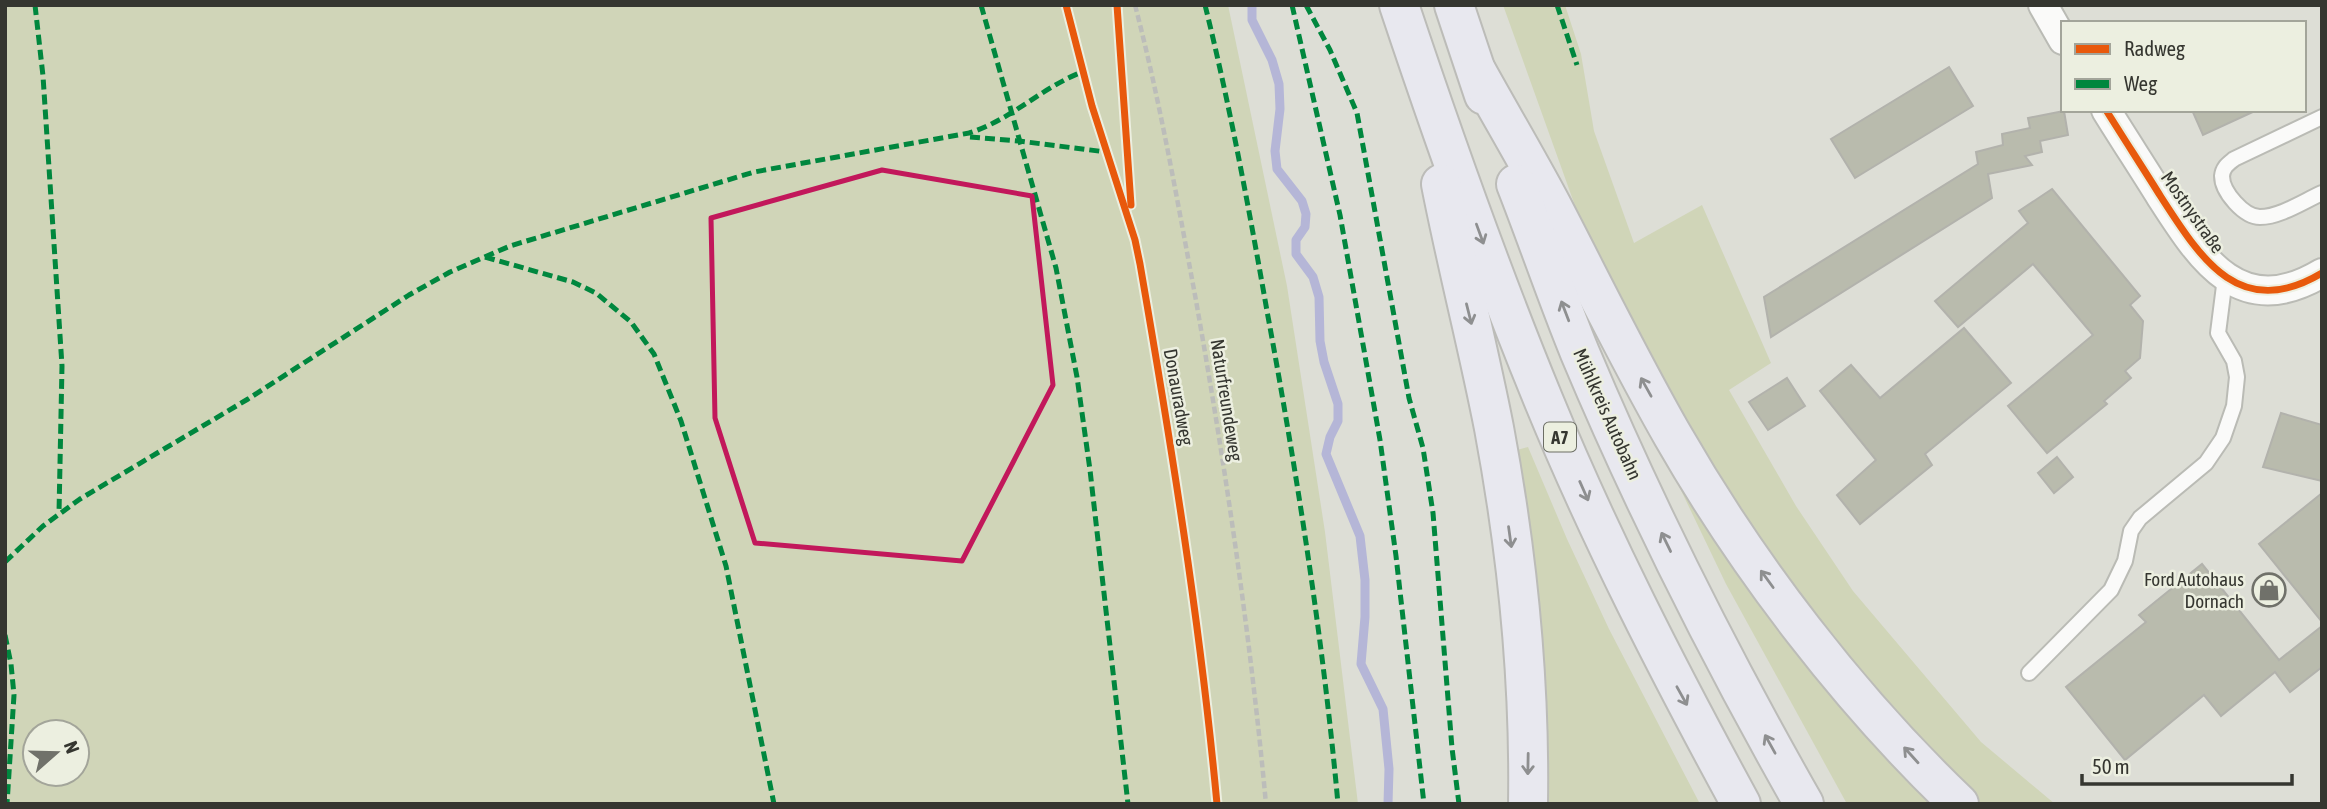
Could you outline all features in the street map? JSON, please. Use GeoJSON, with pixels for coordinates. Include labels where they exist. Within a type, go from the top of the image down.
{"type":"FeatureCollection","features":[{"type":"Feature","properties":{"kind":"highway","name":"A7"},"geometry":{"type":"LineString","coordinates":[[1399,5],[1467,201],[1544,400],[1604,537],[1664,662],[1741,804]]}},
{"type":"Feature","properties":{"kind":"highway","name":"Mühlkreis Autobahn"},"geometry":{"type":"LineString","coordinates":[[1454,5],[1511,173],[1580,351],[1638,483],[1701,612],[1804,804]]}},
{"type":"Feature","properties":{"kind":"highway"},"geometry":{"type":"LineString","coordinates":[[1415,55],[1504,488],[1521,633],[1529,753],[1528,804]]}},
{"type":"Feature","properties":{"kind":"highway"},"geometry":{"type":"LineString","coordinates":[[1477,72],[1551,205],[1647,390],[1727,523],[1816,644],[1862,701],[1959,804]]}},
{"type":"Feature","properties":{"kind":"street"},"geometry":{"type":"LineString","coordinates":[[2043,5],[2061,36]]}},
{"type":"Feature","properties":{"kind":"street","name":"Mostnystraße"},"geometry":{"type":"LineString","coordinates":[[2107,112],[2189,240],[2225,278],[2267,290],[2287,288],[2322,273]]}},
{"type":"Feature","properties":{"kind":"lane"},"geometry":{"type":"LineString","coordinates":[[2322,117],[2234,159],[2224,166],[2222,175],[2224,184],[2242,211],[2250,216],[2268,217],[2322,193]]}},
{"type":"Feature","properties":{"kind":"lane"},"geometry":{"type":"LineString","coordinates":[[2029,673],[2111,590],[2125,561],[2131,531],[2140,519],[2206,463],[2223,438],[2234,406],[2237,377],[2234,361],[2218,333],[2225,278]]}},
{"type":"Feature","properties":{"kind":"highlighted area"},"geometry":{"type":"Polygon","coordinates":[[[882,170],[1032,196],[1053,385],[962,561],[755,543],[715,418],[711,218],[882,170]]]}},
{"type":"Feature","properties":{"kind":"green space"},"geometry":{"type":"Polygon","coordinates":[[[5,5],[1228,5],[1287,286],[1325,532],[1358,804],[5,804],[5,5]]]}},
{"type":"Feature","properties":{"kind":"green space"},"geometry":{"type":"Polygon","coordinates":[[[1503,5],[1565,5],[1581,54],[1594,131],[1634,243],[1702,205],[1771,363],[1729,390],[1796,506],[1853,591],[1981,742],[2055,804],[1979,804],[1933,761],[1779,571],[1694,438],[1583,228],[1503,5]]]}},
{"type":"Feature","properties":{"kind":"green space"},"geometry":{"type":"Polygon","coordinates":[[[1528,447],[1609,629],[1700,804],[1541,804],[1510,452],[1528,447]]]}},
{"type":"Feature","properties":{"kind":"green space"},"geometry":{"type":"Polygon","coordinates":[[[1665,457],[1936,804],[1847,804],[1726,584],[1665,457]]]}},
{"type":"Feature","properties":{"kind":"building"},"geometry":{"type":"Polygon","coordinates":[[[1949,67],[1973,106],[1855,178],[1831,139],[1949,67]]]}},
{"type":"Feature","properties":{"kind":"building"},"geometry":{"type":"Polygon","coordinates":[[[2064,112],[2068,135],[2040,141],[2042,152],[2025,156],[2032,165],[1988,174],[1992,198],[1771,337],[1764,297],[1978,164],[1976,152],[2003,145],[2002,134],[2030,128],[2028,118],[2064,112]]]}},
{"type":"Feature","properties":{"kind":"building"},"geometry":{"type":"Polygon","coordinates":[[[2193,112],[2253,112],[2203,135],[2193,112]]]}},
{"type":"Feature","properties":{"kind":"building"},"geometry":{"type":"Polygon","coordinates":[[[2052,189],[2140,296],[2130,305],[2143,321],[2140,358],[2125,371],[2131,378],[2104,401],[2107,404],[2047,453],[2008,406],[2093,335],[2033,264],[1958,327],[1935,301],[2028,223],[2019,211],[2052,189]]]}},
{"type":"Feature","properties":{"kind":"building"},"geometry":{"type":"Polygon","coordinates":[[[1964,328],[2011,383],[1925,454],[1932,465],[1860,524],[1837,495],[1876,460],[1820,391],[1851,365],[1880,398],[1964,328]]]}},
{"type":"Feature","properties":{"kind":"building"},"geometry":{"type":"Polygon","coordinates":[[[1787,378],[1805,406],[1768,430],[1749,402],[1787,378]]]}},
{"type":"Feature","properties":{"kind":"building"},"geometry":{"type":"Polygon","coordinates":[[[2281,413],[2322,425],[2322,481],[2263,467],[2281,413]]]}},
{"type":"Feature","properties":{"kind":"building"},"geometry":{"type":"Polygon","coordinates":[[[2057,457],[2073,477],[2054,493],[2038,473],[2057,457]]]}},
{"type":"Feature","properties":{"kind":"building"},"geometry":{"type":"Polygon","coordinates":[[[2322,493],[2322,622],[2259,544],[2322,493]]]}},
{"type":"Feature","properties":{"kind":"building"},"geometry":{"type":"Polygon","coordinates":[[[2202,564],[2279,660],[2322,626],[2322,667],[2290,692],[2275,672],[2221,716],[2204,695],[2125,760],[2066,687],[2146,622],[2139,615],[2202,564]]]}},
{"type":"Feature","properties":{"kind":"waterway"},"geometry":{"type":"LineString","coordinates":[[1252,5],[1252,20],[1272,60],[1279,84],[1280,109],[1275,151],[1277,169],[1302,201],[1306,214],[1305,227],[1296,240],[1296,254],[1313,277],[1319,297],[1320,341],[1338,404],[1338,421],[1326,454],[1360,536],[1365,580],[1361,664],[1383,709],[1389,769],[1388,804]]}},
{"type":"Feature","properties":{"kind":"marked path"},"geometry":{"type":"LineString","coordinates":[[35,5],[43,76],[62,366],[59,513]]}},
{"type":"Feature","properties":{"kind":"marked path"},"geometry":{"type":"LineString","coordinates":[[981,5],[1056,268],[1077,377],[1128,804]]}},
{"type":"Feature","properties":{"kind":"marked path"},"geometry":{"type":"LineString","coordinates":[[1205,5],[1239,158],[1289,434],[1317,618],[1338,804]]}},
{"type":"Feature","properties":{"kind":"marked path"},"geometry":{"type":"LineString","coordinates":[[1292,5],[1340,215],[1380,440],[1424,804]]}},
{"type":"Feature","properties":{"kind":"marked path"},"geometry":{"type":"LineString","coordinates":[[1306,5],[1330,50],[1357,113],[1409,398],[1423,448],[1433,513],[1459,804]]}},
{"type":"Feature","properties":{"kind":"marked path"},"geometry":{"type":"LineString","coordinates":[[1557,5],[1577,65]]}},
{"type":"Feature","properties":{"kind":"marked path"},"geometry":{"type":"LineString","coordinates":[[5,562],[43,526],[80,499],[248,399],[409,295],[450,272],[510,246],[754,172],[969,133],[999,120],[1053,86],[1082,72]]}},
{"type":"Feature","properties":{"kind":"marked path"},"geometry":{"type":"LineString","coordinates":[[970,137],[1106,152]]}},
{"type":"Feature","properties":{"kind":"marked path"},"geometry":{"type":"LineString","coordinates":[[485,257],[573,282],[596,293],[631,322],[654,354],[681,421],[726,566],[774,804]]}},
{"type":"Feature","properties":{"kind":"marked path"},"geometry":{"type":"LineString","coordinates":[[5,635],[14,695],[7,804]]}},
{"type":"Feature","properties":{"kind":"cycle path","name":"Donauradweg"},"geometry":{"type":"LineString","coordinates":[[1066,5],[1092,106],[1135,240],[1140,264],[1184,533],[1217,804]]}},
{"type":"Feature","properties":{"kind":"cycle path"},"geometry":{"type":"LineString","coordinates":[[1117,5],[1131,205]]}},
{"type":"Feature","properties":{"kind":"cycle path"},"geometry":{"type":"LineString","coordinates":[[2107,112],[2192,242],[2226,277],[2246,287],[2268,291],[2293,286],[2322,273]]}},
{"type":"Feature","properties":{"kind":"place","name":"Ford Autohaus Dornach"},"geometry":{"type":"Point","coordinates":[2269,590]}}]}
